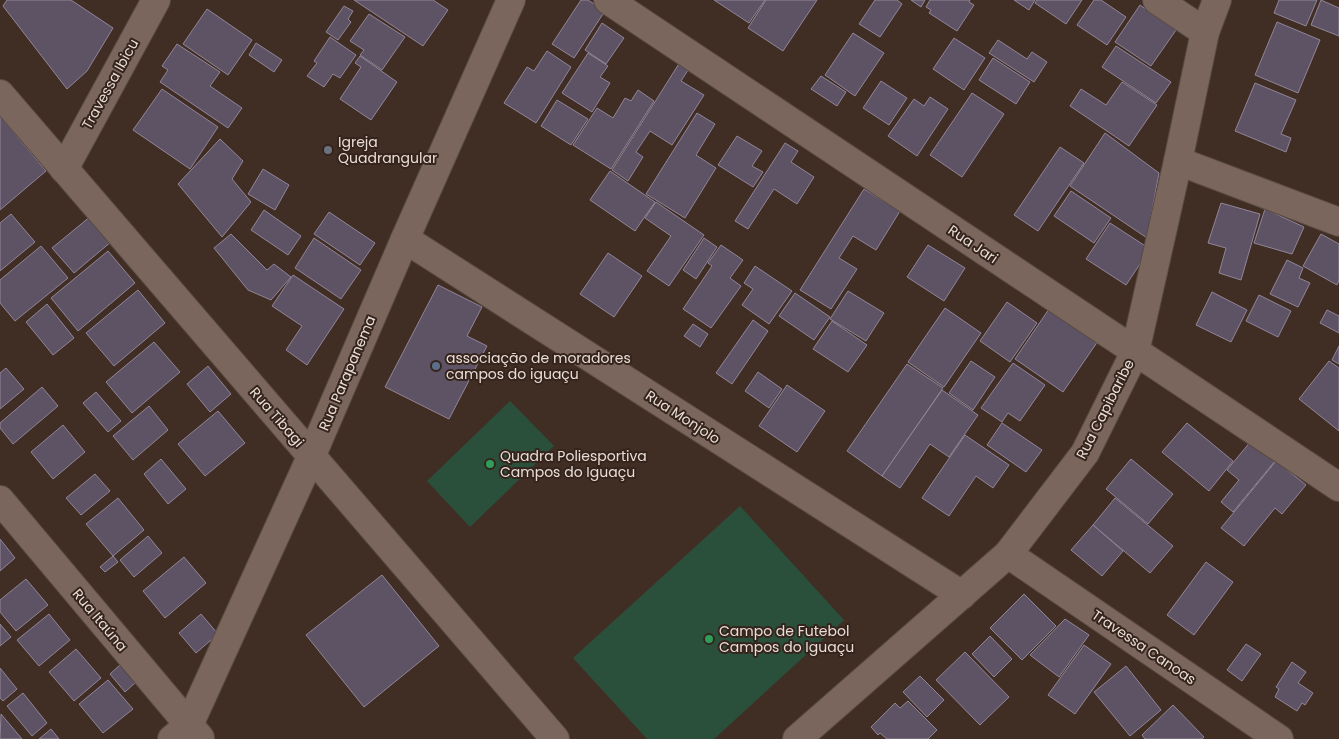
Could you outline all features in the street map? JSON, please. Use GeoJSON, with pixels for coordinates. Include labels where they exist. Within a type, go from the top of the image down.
{"type":"FeatureCollection","features":[{"type":"Feature","properties":{"kind":"street","name":"Travessa Ibicu"},"geometry":{"type":"LineString","coordinates":[[64,169],[156,0]]}},
{"type":"Feature","properties":{"kind":"street","name":"Rua Parapanema"},"geometry":{"type":"LineString","coordinates":[[187,734],[311,457],[510,0]]}},
{"type":"Feature","properties":{"kind":"street","name":"Rua Jari"},"geometry":{"type":"LineString","coordinates":[[608,0],[1339,487]]}},
{"type":"Feature","properties":{"kind":"street"},"geometry":{"type":"LineString","coordinates":[[1157,0],[1205,32]]}},
{"type":"Feature","properties":{"kind":"street","name":"Rua Capibaribe"},"geometry":{"type":"LineString","coordinates":[[797,739],[1008,554],[1086,453],[1135,352],[1205,32],[1217,0]]}},
{"type":"Feature","properties":{"kind":"street","name":"Rua Tibagi"},"geometry":{"type":"LineString","coordinates":[[0,94],[555,739]]}},
{"type":"Feature","properties":{"kind":"street"},"geometry":{"type":"LineString","coordinates":[[1178,161],[1339,222]]}},
{"type":"Feature","properties":{"kind":"street","name":"Rua Monjolo"},"geometry":{"type":"LineString","coordinates":[[405,238],[962,595]]}},
{"type":"Feature","properties":{"kind":"street","name":"Rua Itaúna"},"geometry":{"type":"LineString","coordinates":[[0,500],[187,734]]}},
{"type":"Feature","properties":{"kind":"street","name":"Travessa Canoas"},"geometry":{"type":"LineString","coordinates":[[1008,554],[1279,739]]}},
{"type":"Feature","properties":{"kind":"green space","name":"Quadra Poliesportiva Campos do Iguaçu"},"geometry":{"type":"Polygon","coordinates":[[[510,401],[554,446],[470,527],[427,481],[510,401]]]}},
{"type":"Feature","properties":{"kind":"green space","name":"Campo de Futebol Campos do Iguaçu"},"geometry":{"type":"Polygon","coordinates":[[[740,506],[844,620],[714,739],[647,739],[573,658],[740,506]]]}},
{"type":"Feature","properties":{"kind":"building"},"geometry":{"type":"Polygon","coordinates":[[[7,0],[71,0],[113,28],[87,71],[67,89],[3,6],[7,0]]]}},
{"type":"Feature","properties":{"kind":"building"},"geometry":{"type":"Polygon","coordinates":[[[354,0],[433,0],[448,10],[423,46],[354,0]]]}},
{"type":"Feature","properties":{"kind":"building"},"geometry":{"type":"Polygon","coordinates":[[[581,0],[588,0],[605,11],[574,58],[552,44],[581,0]]]}},
{"type":"Feature","properties":{"kind":"building"},"geometry":{"type":"Polygon","coordinates":[[[714,0],[765,0],[749,23],[714,0]]]}},
{"type":"Feature","properties":{"kind":"building"},"geometry":{"type":"Polygon","coordinates":[[[766,0],[817,0],[783,51],[748,28],[766,0]]]}},
{"type":"Feature","properties":{"kind":"building"},"geometry":{"type":"Polygon","coordinates":[[[875,0],[897,0],[902,4],[880,37],[859,24],[875,0]]]}},
{"type":"Feature","properties":{"kind":"building"},"geometry":{"type":"Polygon","coordinates":[[[911,0],[925,0],[921,7],[911,0]]]}},
{"type":"Feature","properties":{"kind":"building"},"geometry":{"type":"Polygon","coordinates":[[[930,0],[970,0],[969,2],[974,5],[957,31],[929,13],[931,10],[926,7],[930,0]]]}},
{"type":"Feature","properties":{"kind":"building"},"geometry":{"type":"Polygon","coordinates":[[[1014,0],[1035,0],[1029,10],[1014,0]]]}},
{"type":"Feature","properties":{"kind":"building"},"geometry":{"type":"Polygon","coordinates":[[[1037,0],[1082,0],[1066,24],[1035,3],[1037,0]]]}},
{"type":"Feature","properties":{"kind":"building"},"geometry":{"type":"Polygon","coordinates":[[[1094,0],[1101,0],[1126,17],[1107,45],[1077,25],[1094,0]]]}},
{"type":"Feature","properties":{"kind":"building"},"geometry":{"type":"Polygon","coordinates":[[[1279,0],[1317,0],[1306,26],[1274,13],[1279,0]]]}},
{"type":"Feature","properties":{"kind":"building"},"geometry":{"type":"Polygon","coordinates":[[[1321,0],[1339,8],[1339,36],[1311,25],[1321,0]]]}},
{"type":"Feature","properties":{"kind":"building"},"geometry":{"type":"Polygon","coordinates":[[[1140,5],[1176,30],[1151,66],[1115,42],[1140,5]]]}},
{"type":"Feature","properties":{"kind":"building"},"geometry":{"type":"Polygon","coordinates":[[[344,6],[353,11],[348,19],[351,22],[338,40],[326,32],[344,6]]]}},
{"type":"Feature","properties":{"kind":"building"},"geometry":{"type":"Polygon","coordinates":[[[207,9],[252,40],[228,75],[183,44],[207,9]]]}},
{"type":"Feature","properties":{"kind":"building"},"geometry":{"type":"Polygon","coordinates":[[[369,14],[405,37],[382,70],[360,55],[364,50],[350,41],[369,14]]]}},
{"type":"Feature","properties":{"kind":"building"},"geometry":{"type":"Polygon","coordinates":[[[1277,22],[1320,40],[1298,93],[1255,75],[1277,22]]]}},
{"type":"Feature","properties":{"kind":"building"},"geometry":{"type":"Polygon","coordinates":[[[602,23],[624,38],[606,64],[585,50],[602,23]]]}},
{"type":"Feature","properties":{"kind":"building"},"geometry":{"type":"Polygon","coordinates":[[[853,33],[884,53],[855,96],[825,75],[853,33]]]}},
{"type":"Feature","properties":{"kind":"building"},"geometry":{"type":"Polygon","coordinates":[[[330,37],[356,55],[340,78],[333,74],[324,87],[307,76],[317,63],[314,61],[330,37]]]}},
{"type":"Feature","properties":{"kind":"building"},"geometry":{"type":"Polygon","coordinates":[[[954,38],[985,58],[964,90],[933,69],[954,38]]]}},
{"type":"Feature","properties":{"kind":"building"},"geometry":{"type":"Polygon","coordinates":[[[998,40],[1027,59],[1032,52],[1047,62],[1034,82],[989,53],[998,40]]]}},
{"type":"Feature","properties":{"kind":"building"},"geometry":{"type":"Polygon","coordinates":[[[256,43],[282,60],[274,72],[249,55],[256,43]]]}},
{"type":"Feature","properties":{"kind":"building"},"geometry":{"type":"Polygon","coordinates":[[[177,44],[220,72],[210,86],[242,108],[228,128],[160,82],[168,70],[162,66],[177,44]]]}},
{"type":"Feature","properties":{"kind":"building"},"geometry":{"type":"Polygon","coordinates":[[[1116,46],[1171,82],[1156,103],[1102,67],[1116,46]]]}},
{"type":"Feature","properties":{"kind":"building"},"geometry":{"type":"Polygon","coordinates":[[[547,51],[571,67],[536,123],[504,103],[527,67],[534,71],[547,51]]]}},
{"type":"Feature","properties":{"kind":"building"},"geometry":{"type":"Polygon","coordinates":[[[588,53],[608,66],[600,77],[610,83],[592,112],[562,93],[588,53]]]}},
{"type":"Feature","properties":{"kind":"building"},"geometry":{"type":"Polygon","coordinates":[[[360,56],[397,82],[371,120],[340,99],[361,67],[355,63],[360,56]]]}},
{"type":"Feature","properties":{"kind":"building"},"geometry":{"type":"Polygon","coordinates":[[[993,58],[1030,82],[1016,104],[979,80],[993,58]]]}},
{"type":"Feature","properties":{"kind":"building"},"geometry":{"type":"Polygon","coordinates":[[[680,62],[690,67],[681,81],[704,95],[672,145],[650,131],[636,152],[643,157],[628,181],[612,170],[680,62]]]}},
{"type":"Feature","properties":{"kind":"building"},"geometry":{"type":"Polygon","coordinates":[[[821,76],[846,92],[837,106],[811,89],[821,76]]]}},
{"type":"Feature","properties":{"kind":"building"},"geometry":{"type":"Polygon","coordinates":[[[881,81],[907,98],[889,125],[863,108],[881,81]]]}},
{"type":"Feature","properties":{"kind":"building"},"geometry":{"type":"Polygon","coordinates":[[[1122,82],[1157,105],[1129,146],[1070,106],[1081,89],[1106,105],[1122,82]]]}},
{"type":"Feature","properties":{"kind":"building"},"geometry":{"type":"Polygon","coordinates":[[[1255,83],[1296,100],[1281,134],[1291,138],[1286,152],[1235,131],[1255,83]]]}},
{"type":"Feature","properties":{"kind":"building"},"geometry":{"type":"Polygon","coordinates":[[[162,89],[218,127],[190,169],[133,130],[162,89]]]}},
{"type":"Feature","properties":{"kind":"building"},"geometry":{"type":"Polygon","coordinates":[[[638,90],[654,101],[611,169],[573,145],[597,108],[613,118],[625,98],[631,101],[638,90]]]}},
{"type":"Feature","properties":{"kind":"building"},"geometry":{"type":"Polygon","coordinates":[[[972,93],[1004,114],[962,177],[930,155],[972,93]]]}},
{"type":"Feature","properties":{"kind":"building"},"geometry":{"type":"Polygon","coordinates":[[[930,97],[948,109],[917,156],[888,136],[914,99],[924,106],[930,97]]]}},
{"type":"Feature","properties":{"kind":"building"},"geometry":{"type":"Polygon","coordinates":[[[557,100],[588,119],[571,145],[541,126],[557,100]]]}},
{"type":"Feature","properties":{"kind":"building"},"geometry":{"type":"Polygon","coordinates":[[[697,113],[715,124],[696,155],[716,168],[685,218],[646,194],[697,113]]]}},
{"type":"Feature","properties":{"kind":"building"},"geometry":{"type":"Polygon","coordinates":[[[0,116],[46,171],[0,210],[0,116]]]}},
{"type":"Feature","properties":{"kind":"building"},"geometry":{"type":"Polygon","coordinates":[[[1105,133],[1159,173],[1147,238],[1070,186],[1105,133]]]}},
{"type":"Feature","properties":{"kind":"building"},"geometry":{"type":"Polygon","coordinates":[[[737,136],[762,151],[752,166],[763,172],[753,187],[718,165],[737,136]]]}},
{"type":"Feature","properties":{"kind":"building"},"geometry":{"type":"Polygon","coordinates":[[[220,139],[243,161],[232,179],[251,202],[222,237],[178,184],[220,139]]]}},
{"type":"Feature","properties":{"kind":"building"},"geometry":{"type":"Polygon","coordinates":[[[785,143],[798,151],[791,162],[814,177],[797,204],[774,189],[748,229],[735,221],[785,143]]]}},
{"type":"Feature","properties":{"kind":"building"},"geometry":{"type":"Polygon","coordinates":[[[1060,147],[1084,163],[1038,231],[1014,215],[1060,147]]]}},
{"type":"Feature","properties":{"kind":"building"},"geometry":{"type":"Polygon","coordinates":[[[263,169],[289,185],[275,210],[248,194],[263,169]]]}},
{"type":"Feature","properties":{"kind":"building"},"geometry":{"type":"Polygon","coordinates":[[[610,171],[655,202],[635,231],[590,200],[610,171]]]}},
{"type":"Feature","properties":{"kind":"building"},"geometry":{"type":"Polygon","coordinates":[[[864,189],[900,211],[876,250],[853,236],[839,258],[857,269],[831,309],[800,290],[864,189]]]}},
{"type":"Feature","properties":{"kind":"building"},"geometry":{"type":"Polygon","coordinates":[[[1071,191],[1111,218],[1094,243],[1054,216],[1071,191]]]}},
{"type":"Feature","properties":{"kind":"building"},"geometry":{"type":"Polygon","coordinates":[[[656,202],[704,235],[669,286],[647,271],[671,236],[645,218],[656,202]]]}},
{"type":"Feature","properties":{"kind":"building"},"geometry":{"type":"Polygon","coordinates":[[[1221,203],[1260,214],[1241,280],[1219,273],[1226,248],[1208,243],[1221,203]]]}},
{"type":"Feature","properties":{"kind":"building"},"geometry":{"type":"Polygon","coordinates":[[[1265,209],[1304,227],[1292,254],[1254,243],[1265,209]]]}},
{"type":"Feature","properties":{"kind":"building"},"geometry":{"type":"Polygon","coordinates":[[[264,210],[301,236],[288,255],[251,230],[264,210]]]}},
{"type":"Feature","properties":{"kind":"building"},"geometry":{"type":"Polygon","coordinates":[[[97,211],[118,236],[74,273],[52,248],[97,211]]]}},
{"type":"Feature","properties":{"kind":"building"},"geometry":{"type":"Polygon","coordinates":[[[329,212],[375,243],[360,265],[314,234],[329,212]]]}},
{"type":"Feature","properties":{"kind":"building"},"geometry":{"type":"Polygon","coordinates":[[[11,214],[35,242],[0,271],[0,223],[11,214]]]}},
{"type":"Feature","properties":{"kind":"building"},"geometry":{"type":"Polygon","coordinates":[[[1110,223],[1150,249],[1126,285],[1086,259],[1110,223]]]}},
{"type":"Feature","properties":{"kind":"building"},"geometry":{"type":"Polygon","coordinates":[[[231,234],[267,270],[274,264],[291,277],[271,300],[248,290],[214,248],[231,234]]]}},
{"type":"Feature","properties":{"kind":"building"},"geometry":{"type":"Polygon","coordinates":[[[1321,234],[1339,244],[1339,280],[1337,285],[1303,266],[1321,234]]]}},
{"type":"Feature","properties":{"kind":"building"},"geometry":{"type":"Polygon","coordinates":[[[314,238],[361,270],[341,299],[295,268],[314,238]]]}},
{"type":"Feature","properties":{"kind":"building"},"geometry":{"type":"Polygon","coordinates":[[[704,238],[717,247],[696,279],[683,270],[704,238]]]}},
{"type":"Feature","properties":{"kind":"building"},"geometry":{"type":"Polygon","coordinates":[[[721,245],[743,260],[730,278],[741,286],[711,328],[683,309],[712,266],[708,263],[721,245]]]}},
{"type":"Feature","properties":{"kind":"building"},"geometry":{"type":"Polygon","coordinates":[[[928,245],[965,268],[944,301],[907,277],[928,245]]]}},
{"type":"Feature","properties":{"kind":"building"},"geometry":{"type":"Polygon","coordinates":[[[41,246],[68,278],[15,321],[0,303],[0,280],[41,246]]]}},
{"type":"Feature","properties":{"kind":"building"},"geometry":{"type":"Polygon","coordinates":[[[108,251],[135,283],[78,331],[51,298],[108,251]]]}},
{"type":"Feature","properties":{"kind":"building"},"geometry":{"type":"Polygon","coordinates":[[[608,253],[642,276],[614,317],[580,294],[608,253]]]}},
{"type":"Feature","properties":{"kind":"building"},"geometry":{"type":"Polygon","coordinates":[[[1287,260],[1303,268],[1299,278],[1310,283],[1298,307],[1270,294],[1287,260]]]}},
{"type":"Feature","properties":{"kind":"building"},"geometry":{"type":"Polygon","coordinates":[[[755,266],[792,291],[769,324],[742,305],[753,289],[744,283],[755,266]]]}},
{"type":"Feature","properties":{"kind":"building"},"geometry":{"type":"Polygon","coordinates":[[[293,275],[344,309],[307,365],[286,350],[302,326],[272,306],[293,275]]]}},
{"type":"Feature","properties":{"kind":"building","name":"associação de moradores campos do iguaçu"},"geometry":{"type":"Polygon","coordinates":[[[438,285],[482,307],[467,336],[487,346],[449,419],[385,387],[438,285]]]}},
{"type":"Feature","properties":{"kind":"building"},"geometry":{"type":"Polygon","coordinates":[[[138,290],[165,323],[114,366],[86,333],[138,290]]]}},
{"type":"Feature","properties":{"kind":"building"},"geometry":{"type":"Polygon","coordinates":[[[848,291],[884,313],[866,341],[830,319],[848,291]]]}},
{"type":"Feature","properties":{"kind":"building"},"geometry":{"type":"Polygon","coordinates":[[[1212,292],[1247,310],[1231,342],[1196,325],[1212,292]]]}},
{"type":"Feature","properties":{"kind":"building"},"geometry":{"type":"Polygon","coordinates":[[[795,293],[830,317],[814,340],[779,316],[795,293]]]}},
{"type":"Feature","properties":{"kind":"building"},"geometry":{"type":"Polygon","coordinates":[[[1259,295],[1291,311],[1278,337],[1246,321],[1259,295]]]}},
{"type":"Feature","properties":{"kind":"building"},"geometry":{"type":"Polygon","coordinates":[[[1007,302],[1037,323],[1010,362],[980,341],[1007,302]]]}},
{"type":"Feature","properties":{"kind":"building"},"geometry":{"type":"Polygon","coordinates":[[[47,304],[74,338],[53,355],[26,322],[47,304]]]}},
{"type":"Feature","properties":{"kind":"building"},"geometry":{"type":"Polygon","coordinates":[[[945,308],[981,333],[944,387],[908,362],[945,308]]]}},
{"type":"Feature","properties":{"kind":"building"},"geometry":{"type":"Polygon","coordinates":[[[1049,309],[1098,341],[1063,392],[1015,359],[1049,309]]]}},
{"type":"Feature","properties":{"kind":"building"},"geometry":{"type":"Polygon","coordinates":[[[1327,310],[1339,316],[1339,333],[1320,323],[1327,310]]]}},
{"type":"Feature","properties":{"kind":"building"},"geometry":{"type":"Polygon","coordinates":[[[753,320],[768,331],[732,384],[716,373],[753,320]]]}},
{"type":"Feature","properties":{"kind":"building"},"geometry":{"type":"Polygon","coordinates":[[[832,321],[867,345],[848,372],[813,349],[832,321]]]}},
{"type":"Feature","properties":{"kind":"building"},"geometry":{"type":"Polygon","coordinates":[[[693,324],[708,334],[700,347],[684,336],[693,324]]]}},
{"type":"Feature","properties":{"kind":"building"},"geometry":{"type":"Polygon","coordinates":[[[154,342],[180,372],[132,413],[106,382],[154,342]]]}},
{"type":"Feature","properties":{"kind":"building"},"geometry":{"type":"Polygon","coordinates":[[[1339,346],[1339,364],[1332,360],[1339,346]]]}},
{"type":"Feature","properties":{"kind":"building"},"geometry":{"type":"Polygon","coordinates":[[[971,361],[995,377],[973,410],[949,393],[971,361]]]}},
{"type":"Feature","properties":{"kind":"building"},"geometry":{"type":"Polygon","coordinates":[[[1329,361],[1339,368],[1339,431],[1299,399],[1329,361]]]}},
{"type":"Feature","properties":{"kind":"building"},"geometry":{"type":"Polygon","coordinates":[[[1013,363],[1045,385],[1020,421],[1008,413],[1002,422],[981,408],[1013,363]]]}},
{"type":"Feature","properties":{"kind":"building"},"geometry":{"type":"Polygon","coordinates":[[[907,364],[943,388],[882,476],[847,451],[907,364]]]}},
{"type":"Feature","properties":{"kind":"building"},"geometry":{"type":"Polygon","coordinates":[[[208,366],[231,394],[210,412],[187,384],[208,366]]]}},
{"type":"Feature","properties":{"kind":"building"},"geometry":{"type":"Polygon","coordinates":[[[6,368],[24,389],[0,409],[0,373],[6,368]]]}},
{"type":"Feature","properties":{"kind":"building"},"geometry":{"type":"Polygon","coordinates":[[[758,372],[782,389],[769,408],[745,391],[758,372]]]}},
{"type":"Feature","properties":{"kind":"building"},"geometry":{"type":"Polygon","coordinates":[[[787,385],[825,411],[797,452],[759,426],[787,385]]]}},
{"type":"Feature","properties":{"kind":"building"},"geometry":{"type":"Polygon","coordinates":[[[42,387],[58,406],[13,444],[0,428],[0,423],[42,387]]]}},
{"type":"Feature","properties":{"kind":"building"},"geometry":{"type":"Polygon","coordinates":[[[942,390],[978,415],[949,457],[930,444],[900,488],[882,476],[942,390]]]}},
{"type":"Feature","properties":{"kind":"building"},"geometry":{"type":"Polygon","coordinates":[[[96,392],[121,421],[108,432],[83,403],[96,392]]]}},
{"type":"Feature","properties":{"kind":"building"},"geometry":{"type":"Polygon","coordinates":[[[149,406],[168,430],[133,460],[113,436],[149,406]]]}},
{"type":"Feature","properties":{"kind":"building"},"geometry":{"type":"Polygon","coordinates":[[[218,411],[245,443],[205,476],[178,444],[218,411]]]}},
{"type":"Feature","properties":{"kind":"building"},"geometry":{"type":"Polygon","coordinates":[[[1002,423],[1042,450],[1026,472],[987,445],[1002,423]]]}},
{"type":"Feature","properties":{"kind":"building"},"geometry":{"type":"Polygon","coordinates":[[[1187,423],[1233,461],[1209,491],[1162,452],[1187,423]]]}},
{"type":"Feature","properties":{"kind":"building"},"geometry":{"type":"Polygon","coordinates":[[[63,425],[85,452],[53,479],[31,452],[63,425]]]}},
{"type":"Feature","properties":{"kind":"building"},"geometry":{"type":"Polygon","coordinates":[[[965,435],[1009,465],[993,488],[976,476],[949,516],[922,498],[965,435]]]}},
{"type":"Feature","properties":{"kind":"building"},"geometry":{"type":"Polygon","coordinates":[[[1251,441],[1275,461],[1233,512],[1221,502],[1239,480],[1227,470],[1251,441]]]}},
{"type":"Feature","properties":{"kind":"building"},"geometry":{"type":"Polygon","coordinates":[[[161,459],[186,489],[168,504],[144,474],[161,459]]]}},
{"type":"Feature","properties":{"kind":"building"},"geometry":{"type":"Polygon","coordinates":[[[1131,459],[1173,494],[1148,524],[1106,489],[1131,459]]]}},
{"type":"Feature","properties":{"kind":"building"},"geometry":{"type":"Polygon","coordinates":[[[1276,461],[1306,485],[1282,514],[1275,508],[1244,546],[1221,528],[1276,461]]]}},
{"type":"Feature","properties":{"kind":"building"},"geometry":{"type":"Polygon","coordinates":[[[95,474],[110,491],[81,515],[66,498],[95,474]]]}},
{"type":"Feature","properties":{"kind":"building"},"geometry":{"type":"Polygon","coordinates":[[[118,498],[144,530],[113,556],[86,524],[118,498]]]}},
{"type":"Feature","properties":{"kind":"building"},"geometry":{"type":"Polygon","coordinates":[[[1115,498],[1173,546],[1150,573],[1093,525],[1115,498]]]}},
{"type":"Feature","properties":{"kind":"building"},"geometry":{"type":"Polygon","coordinates":[[[1093,525],[1123,551],[1102,576],[1071,550],[1093,525]]]}},
{"type":"Feature","properties":{"kind":"building"},"geometry":{"type":"Polygon","coordinates":[[[148,536],[162,553],[134,577],[120,560],[148,536]]]}},
{"type":"Feature","properties":{"kind":"building"},"geometry":{"type":"Polygon","coordinates":[[[0,539],[15,558],[0,571],[0,539]]]}},
{"type":"Feature","properties":{"kind":"building"},"geometry":{"type":"Polygon","coordinates":[[[113,556],[118,562],[105,572],[100,567],[113,556]]]}},
{"type":"Feature","properties":{"kind":"building"},"geometry":{"type":"Polygon","coordinates":[[[184,557],[206,583],[165,618],[143,591],[184,557]]]}},
{"type":"Feature","properties":{"kind":"building"},"geometry":{"type":"Polygon","coordinates":[[[1206,562],[1233,582],[1194,635],[1167,615],[1206,562]]]}},
{"type":"Feature","properties":{"kind":"building"},"geometry":{"type":"Polygon","coordinates":[[[382,575],[439,646],[364,707],[306,635],[382,575]]]}},
{"type":"Feature","properties":{"kind":"building"},"geometry":{"type":"Polygon","coordinates":[[[26,579],[48,605],[16,631],[0,612],[0,600],[26,579]]]}},
{"type":"Feature","properties":{"kind":"building"},"geometry":{"type":"Polygon","coordinates":[[[1024,594],[1056,626],[1022,660],[990,628],[1024,594]]]}},
{"type":"Feature","properties":{"kind":"building"},"geometry":{"type":"Polygon","coordinates":[[[49,614],[70,640],[39,666],[17,640],[49,614]]]}},
{"type":"Feature","properties":{"kind":"building"},"geometry":{"type":"Polygon","coordinates":[[[201,614],[218,634],[196,653],[179,633],[201,614]]]}},
{"type":"Feature","properties":{"kind":"building"},"geometry":{"type":"Polygon","coordinates":[[[1065,619],[1089,635],[1059,677],[1030,655],[1065,619]]]}},
{"type":"Feature","properties":{"kind":"building"},"geometry":{"type":"Polygon","coordinates":[[[0,624],[11,637],[0,646],[0,624]]]}},
{"type":"Feature","properties":{"kind":"building"},"geometry":{"type":"Polygon","coordinates":[[[990,636],[1012,659],[994,677],[972,654],[990,636]]]}},
{"type":"Feature","properties":{"kind":"building"},"geometry":{"type":"Polygon","coordinates":[[[1246,644],[1261,654],[1242,681],[1227,670],[1246,644]]]}},
{"type":"Feature","properties":{"kind":"building"},"geometry":{"type":"Polygon","coordinates":[[[1084,645],[1111,664],[1075,714],[1048,695],[1084,645]]]}},
{"type":"Feature","properties":{"kind":"building"},"geometry":{"type":"Polygon","coordinates":[[[76,649],[101,678],[74,701],[49,672],[76,649]]]}},
{"type":"Feature","properties":{"kind":"building"},"geometry":{"type":"Polygon","coordinates":[[[965,652],[1009,697],[980,725],[936,680],[965,652]]]}},
{"type":"Feature","properties":{"kind":"building"},"geometry":{"type":"Polygon","coordinates":[[[1292,662],[1306,672],[1298,683],[1313,693],[1305,705],[1302,703],[1297,711],[1275,697],[1279,689],[1276,687],[1292,662]]]}},
{"type":"Feature","properties":{"kind":"building"},"geometry":{"type":"Polygon","coordinates":[[[121,664],[136,682],[125,692],[110,674],[121,664]]]}},
{"type":"Feature","properties":{"kind":"building"},"geometry":{"type":"Polygon","coordinates":[[[1126,666],[1161,710],[1130,736],[1094,692],[1126,666]]]}},
{"type":"Feature","properties":{"kind":"building"},"geometry":{"type":"Polygon","coordinates":[[[0,668],[17,689],[3,701],[0,698],[0,668]]]}},
{"type":"Feature","properties":{"kind":"building"},"geometry":{"type":"Polygon","coordinates":[[[920,676],[944,700],[927,717],[903,692],[920,676]]]}},
{"type":"Feature","properties":{"kind":"building"},"geometry":{"type":"Polygon","coordinates":[[[108,680],[133,709],[103,733],[79,704],[108,680]]]}},
{"type":"Feature","properties":{"kind":"building"},"geometry":{"type":"Polygon","coordinates":[[[23,693],[47,723],[32,736],[7,706],[23,693]]]}},
{"type":"Feature","properties":{"kind":"building"},"geometry":{"type":"Polygon","coordinates":[[[908,701],[937,730],[928,739],[887,739],[880,733],[878,735],[871,727],[895,703],[900,708],[908,701]]]}},
{"type":"Feature","properties":{"kind":"building"},"geometry":{"type":"Polygon","coordinates":[[[1173,705],[1204,737],[1202,739],[1145,739],[1142,735],[1173,705]]]}},
{"type":"Feature","properties":{"kind":"building"},"geometry":{"type":"Polygon","coordinates":[[[1,714],[22,739],[0,739],[1,714]]]}},
{"type":"Feature","properties":{"kind":"building"},"geometry":{"type":"Polygon","coordinates":[[[51,729],[59,739],[39,739],[51,729]]]}},
{"type":"Feature","properties":{"kind":"place","name":"Igreja Quadrangular"},"geometry":{"type":"Point","coordinates":[328,150]}},
{"type":"Feature","properties":{"kind":"place","name":"associação de moradores campos do iguaçu"},"geometry":{"type":"Point","coordinates":[436,366]}},
{"type":"Feature","properties":{"kind":"place","name":"Quadra Poliesportiva Campos do Iguaçu"},"geometry":{"type":"Point","coordinates":[490,464]}},
{"type":"Feature","properties":{"kind":"place","name":"Campo de Futebol Campos do Iguaçu"},"geometry":{"type":"Point","coordinates":[709,639]}}]}
